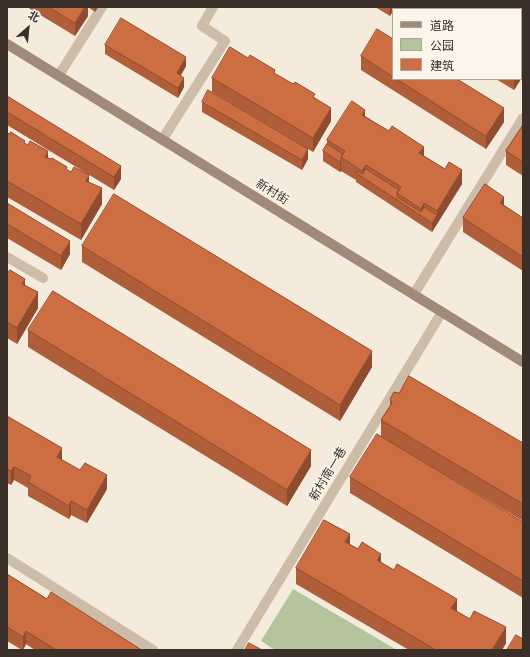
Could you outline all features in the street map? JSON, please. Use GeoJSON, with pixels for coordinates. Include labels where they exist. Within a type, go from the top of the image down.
{"type":"FeatureCollection","features":[{"type":"Feature","properties":{"kind":"street"},"geometry":{"type":"LineString","coordinates":[[59,75],[102,7]]}},
{"type":"Feature","properties":{"kind":"street"},"geometry":{"type":"LineString","coordinates":[[162,140],[225,41],[202,26],[213,7]]}},
{"type":"Feature","properties":{"kind":"street","name":"新村街"},"geometry":{"type":"LineString","coordinates":[[7,44],[523,362]]}},
{"type":"Feature","properties":{"kind":"street"},"geometry":{"type":"LineString","coordinates":[[414,294],[523,118]]}},
{"type":"Feature","properties":{"kind":"street"},"geometry":{"type":"LineString","coordinates":[[7,257],[43,278]]}},
{"type":"Feature","properties":{"kind":"street","name":"新村南一巷"},"geometry":{"type":"LineString","coordinates":[[236,650],[442,312]]}},
{"type":"Feature","properties":{"kind":"street"},"geometry":{"type":"LineString","coordinates":[[7,558],[153,650]]}},
{"type":"Feature","properties":{"kind":"green space"},"geometry":{"type":"Polygon","coordinates":[[[293,589],[397,650],[275,650],[261,641],[293,589]]]}},
{"type":"Feature","properties":{"kind":"building"},"geometry":{"type":"Polygon","coordinates":[[[49,7],[85,7],[75,23],[49,7]]]}},
{"type":"Feature","properties":{"kind":"building"},"geometry":{"type":"Polygon","coordinates":[[[414,7],[502,8],[416,8],[414,7]]]}},
{"type":"Feature","properties":{"kind":"building"},"geometry":{"type":"Polygon","coordinates":[[[121,18],[186,57],[177,73],[184,78],[178,88],[105,45],[121,18]]]}},
{"type":"Feature","properties":{"kind":"building"},"geometry":{"type":"Polygon","coordinates":[[[522,20],[523,21],[522,58],[522,20]]]}},
{"type":"Feature","properties":{"kind":"building"},"geometry":{"type":"Polygon","coordinates":[[[377,29],[392,38],[392,76],[361,56],[377,29]]]}},
{"type":"Feature","properties":{"kind":"building"},"geometry":{"type":"Polygon","coordinates":[[[230,47],[248,58],[250,55],[275,70],[274,73],[293,84],[295,82],[315,94],[313,97],[331,108],[313,138],[212,78],[230,47]]]}},
{"type":"Feature","properties":{"kind":"building"},"geometry":{"type":"Polygon","coordinates":[[[399,80],[459,80],[504,108],[486,136],[399,80]]]}},
{"type":"Feature","properties":{"kind":"building"},"geometry":{"type":"Polygon","coordinates":[[[208,90],[308,149],[302,160],[202,102],[208,90]]]}},
{"type":"Feature","properties":{"kind":"building"},"geometry":{"type":"Polygon","coordinates":[[[7,96],[121,166],[114,177],[7,112],[7,96]]]}},
{"type":"Feature","properties":{"kind":"building"},"geometry":{"type":"Polygon","coordinates":[[[352,101],[365,110],[362,115],[389,131],[392,126],[424,147],[419,153],[445,169],[449,162],[462,170],[437,211],[424,203],[421,209],[397,193],[401,187],[366,165],[362,171],[341,157],[345,151],[327,140],[352,101]]]}},
{"type":"Feature","properties":{"kind":"building"},"geometry":{"type":"Polygon","coordinates":[[[523,125],[523,162],[506,151],[523,125]]]}},
{"type":"Feature","properties":{"kind":"building"},"geometry":{"type":"Polygon","coordinates":[[[11,132],[25,141],[24,143],[28,145],[30,141],[48,151],[45,157],[52,158],[67,167],[66,169],[71,172],[74,167],[89,175],[86,181],[102,188],[81,224],[7,181],[7,133],[10,134],[11,132]]]}},
{"type":"Feature","properties":{"kind":"building"},"geometry":{"type":"Polygon","coordinates":[[[327,144],[343,154],[340,162],[323,151],[327,144]]]}},
{"type":"Feature","properties":{"kind":"building"},"geometry":{"type":"Polygon","coordinates":[[[366,169],[399,190],[397,197],[421,212],[424,207],[437,215],[432,223],[356,173],[357,171],[362,174],[366,169]]]}},
{"type":"Feature","properties":{"kind":"building"},"geometry":{"type":"Polygon","coordinates":[[[485,184],[504,197],[500,203],[523,218],[523,257],[463,218],[485,184]]]}},
{"type":"Feature","properties":{"kind":"building"},"geometry":{"type":"Polygon","coordinates":[[[114,194],[372,351],[340,405],[82,246],[114,194]]]}},
{"type":"Feature","properties":{"kind":"building"},"geometry":{"type":"Polygon","coordinates":[[[7,203],[70,241],[61,256],[7,224],[7,203]]]}},
{"type":"Feature","properties":{"kind":"building"},"geometry":{"type":"Polygon","coordinates":[[[10,270],[25,279],[22,284],[38,292],[17,328],[7,322],[7,275],[10,270]]]}},
{"type":"Feature","properties":{"kind":"building"},"geometry":{"type":"Polygon","coordinates":[[[53,291],[311,450],[287,490],[28,330],[53,291]]]}},
{"type":"Feature","properties":{"kind":"building"},"geometry":{"type":"Polygon","coordinates":[[[409,376],[523,443],[523,504],[381,420],[392,403],[390,399],[394,392],[399,393],[409,376]]]}},
{"type":"Feature","properties":{"kind":"building"},"geometry":{"type":"Polygon","coordinates":[[[7,416],[62,448],[57,457],[80,470],[85,463],[107,475],[87,510],[71,501],[69,506],[28,482],[31,476],[14,467],[11,471],[7,469],[7,416]]]}},
{"type":"Feature","properties":{"kind":"building"},"geometry":{"type":"Polygon","coordinates":[[[377,434],[523,522],[523,581],[350,477],[377,434]]]}},
{"type":"Feature","properties":{"kind":"building"},"geometry":{"type":"Polygon","coordinates":[[[324,520],[350,534],[345,542],[358,549],[362,542],[381,554],[377,560],[394,570],[397,564],[457,599],[451,608],[470,619],[474,611],[506,627],[492,650],[436,650],[296,568],[324,520]]]}},
{"type":"Feature","properties":{"kind":"building"},"geometry":{"type":"Polygon","coordinates":[[[7,574],[47,599],[51,592],[142,650],[56,650],[26,631],[23,637],[7,627],[7,574]]]}},
{"type":"Feature","properties":{"kind":"building"},"geometry":{"type":"Polygon","coordinates":[[[516,635],[523,639],[523,650],[507,650],[516,635]]]}},
{"type":"Feature","properties":{"kind":"building"},"geometry":{"type":"Polygon","coordinates":[[[249,643],[262,650],[245,650],[249,643]]]}}]}
